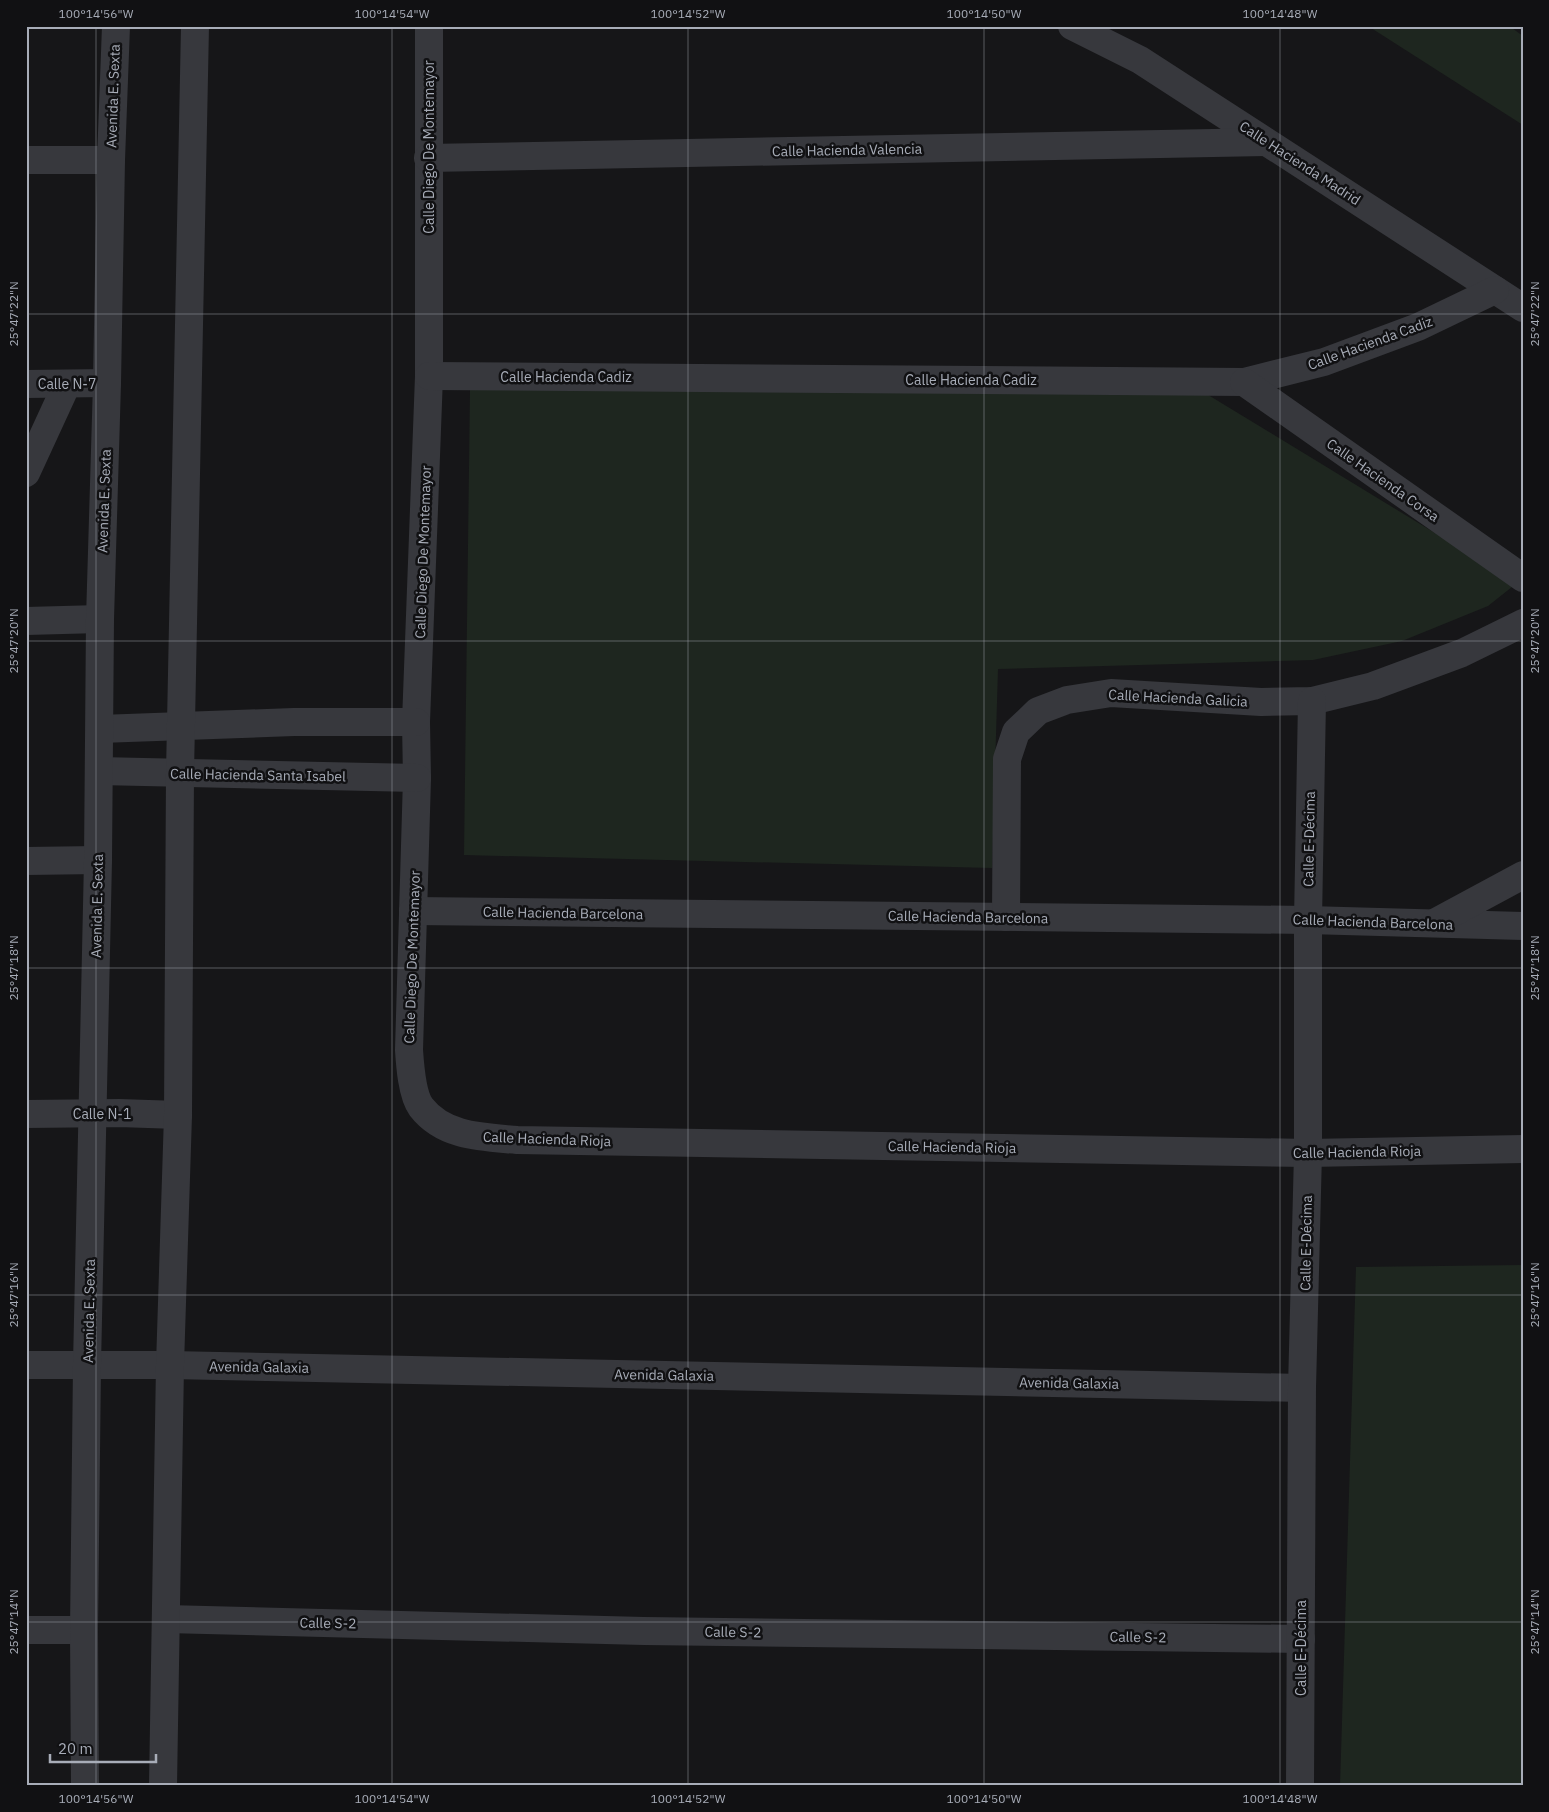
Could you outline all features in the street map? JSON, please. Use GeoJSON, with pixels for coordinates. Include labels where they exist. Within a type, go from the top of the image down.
{"type":"FeatureCollection","features":[{"type":"Feature","properties":{"kind":"street","name":"Avenida E. Sexta"},"geometry":{"type":"LineString","coordinates":[[85,1786],[84,1630],[98,860],[100,619],[116,26]]}},
{"type":"Feature","properties":{"kind":"street"},"geometry":{"type":"LineString","coordinates":[[163,1786],[170,1365],[178,1115],[180,773],[195,26]]}},
{"type":"Feature","properties":{"kind":"street","name":"Calle Diego De Montemayor"},"geometry":{"type":"LineString","coordinates":[[412,1078],[409,1050],[417,778],[416,722],[429,376],[429,26]]}},
{"type":"Feature","properties":{"kind":"street","name":"Calle Hacienda Madrid"},"geometry":{"type":"LineString","coordinates":[[1072,26],[1140,60],[1523,308]]}},
{"type":"Feature","properties":{"kind":"street","name":"Calle Hacienda Valencia"},"geometry":{"type":"LineString","coordinates":[[428,158],[1266,142]]}},
{"type":"Feature","properties":{"kind":"street"},"geometry":{"type":"LineString","coordinates":[[26,160],[111,160]]}},
{"type":"Feature","properties":{"kind":"street","name":"Calle Hacienda Cadiz"},"geometry":{"type":"LineString","coordinates":[[429,376],[1244,382],[1324,362],[1418,328],[1495,290]]}},
{"type":"Feature","properties":{"kind":"street","name":"Calle Hacienda Corsa"},"geometry":{"type":"LineString","coordinates":[[1244,382],[1523,578]]}},
{"type":"Feature","properties":{"kind":"street","name":"Calle N-7"},"geometry":{"type":"LineString","coordinates":[[26,384],[107,383]]}},
{"type":"Feature","properties":{"kind":"street"},"geometry":{"type":"LineString","coordinates":[[26,473],[67,384]]}},
{"type":"Feature","properties":{"kind":"street"},"geometry":{"type":"LineString","coordinates":[[26,621],[100,619]]}},
{"type":"Feature","properties":{"kind":"street","name":"Calle Hacienda Galicia"},"geometry":{"type":"LineString","coordinates":[[1006,917],[1007,759],[1016,732],[1038,711],[1068,700],[1111,693],[1262,702],[1312,701],[1373,686],[1462,653],[1523,623]]}},
{"type":"Feature","properties":{"kind":"street","name":"Calle E-Décima"},"geometry":{"type":"LineString","coordinates":[[1300,1786],[1302,1388],[1308,1153],[1308,920],[1312,701]]}},
{"type":"Feature","properties":{"kind":"street"},"geometry":{"type":"LineString","coordinates":[[100,730],[294,722],[416,722]]}},
{"type":"Feature","properties":{"kind":"street","name":"Calle Hacienda Santa Isabel"},"geometry":{"type":"LineString","coordinates":[[99,771],[417,778]]}},
{"type":"Feature","properties":{"kind":"street"},"geometry":{"type":"LineString","coordinates":[[26,861],[98,860]]}},
{"type":"Feature","properties":{"kind":"street"},"geometry":{"type":"LineString","coordinates":[[1432,924],[1523,876]]}},
{"type":"Feature","properties":{"kind":"street","name":"Calle Hacienda Barcelona"},"geometry":{"type":"LineString","coordinates":[[413,911],[1308,920],[1523,926]]}},
{"type":"Feature","properties":{"kind":"street","name":"Calle Hacienda Rioja"},"geometry":{"type":"LineString","coordinates":[[412,1078],[420,1106],[442,1127],[476,1137],[517,1140],[1308,1153],[1523,1150]]}},
{"type":"Feature","properties":{"kind":"street","name":"Calle N-1"},"geometry":{"type":"LineString","coordinates":[[26,1114],[178,1115]]}},
{"type":"Feature","properties":{"kind":"street","name":"Avenida Galaxia"},"geometry":{"type":"LineString","coordinates":[[26,1366],[170,1365],[1302,1388]]}},
{"type":"Feature","properties":{"kind":"street","name":"Calle S-2"},"geometry":{"type":"LineString","coordinates":[[166,1619],[644,1631],[1301,1639]]}},
{"type":"Feature","properties":{"kind":"street"},"geometry":{"type":"LineString","coordinates":[[26,1630],[84,1630]]}},
{"type":"Feature","properties":{"kind":"shaded area"},"geometry":{"type":"Polygon","coordinates":[[[1368,26],[1509,26],[1523,36],[1523,125],[1368,26]]]}},
{"type":"Feature","properties":{"kind":"shaded area"},"geometry":{"type":"Polygon","coordinates":[[[470,390],[1200,390],[1517,583],[1488,606],[1402,641],[1313,660],[998,669],[992,868],[464,855],[470,390]]]}},
{"type":"Feature","properties":{"kind":"shaded area"},"geometry":{"type":"Polygon","coordinates":[[[1523,1265],[1523,1786],[1340,1786],[1356,1267],[1523,1265]]]}}]}
